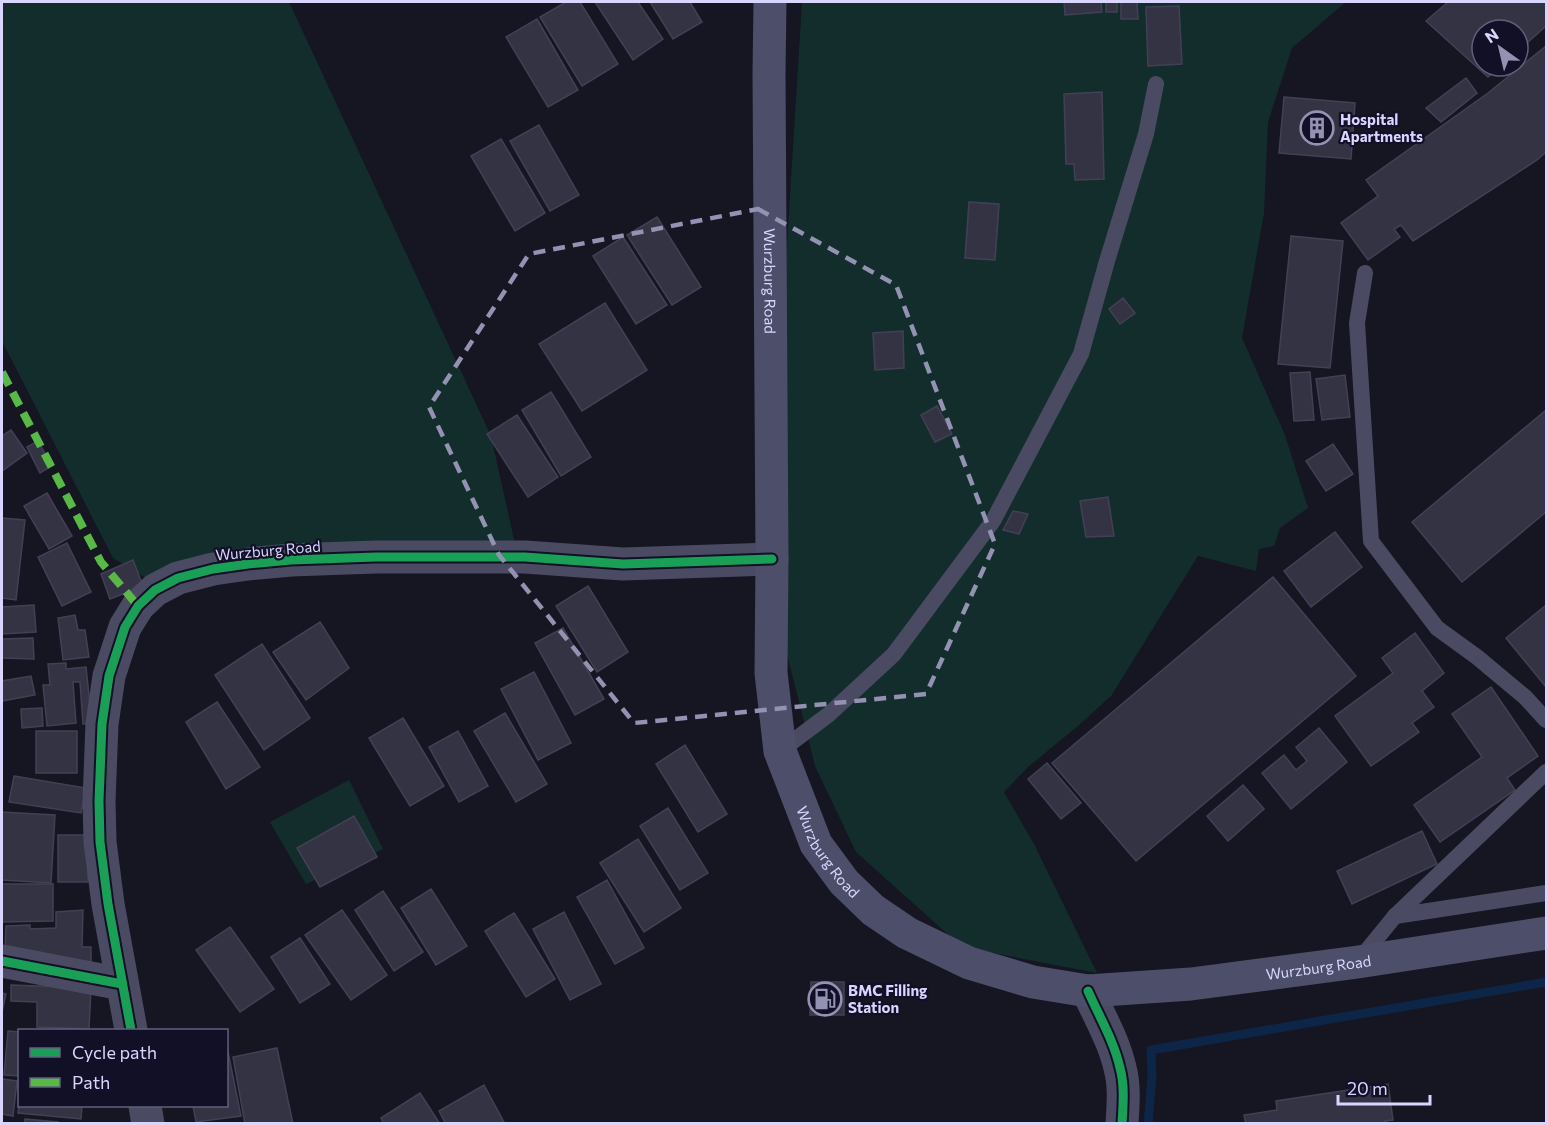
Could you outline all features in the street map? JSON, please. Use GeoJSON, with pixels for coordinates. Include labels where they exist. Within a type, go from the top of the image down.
{"type":"FeatureCollection","features":[{"type":"Feature","properties":{"kind":"main road","name":"Wurzburg Road"},"geometry":{"type":"LineString","coordinates":[[770,2],[771,673],[780,751],[816,844],[844,882],[873,910],[907,933],[969,963],[1033,982],[1088,991],[1191,984],[1358,962],[1546,933]]}},
{"type":"Feature","properties":{"kind":"street","name":"Wurzburg Road"},"geometry":{"type":"LineString","coordinates":[[131,1029],[108,904],[100,842],[102,724],[109,676],[125,627],[138,606],[155,590],[178,578],[213,569],[291,560],[376,557],[525,557],[622,564],[772,559]]}},
{"type":"Feature","properties":{"kind":"street"},"geometry":{"type":"LineString","coordinates":[[2,961],[122,984]]}},
{"type":"Feature","properties":{"kind":"street"},"geometry":{"type":"LineString","coordinates":[[1088,991],[1121,1070],[1122,1124]]}},
{"type":"Feature","properties":{"kind":"street"},"geometry":{"type":"LineString","coordinates":[[145,1107],[148,1124]]}},
{"type":"Feature","properties":{"kind":"lane"},"geometry":{"type":"LineString","coordinates":[[780,751],[828,715],[894,654],[993,521],[1081,354],[1146,134],[1156,84]]}},
{"type":"Feature","properties":{"kind":"lane"},"geometry":{"type":"LineString","coordinates":[[1365,273],[1357,323],[1371,541],[1437,628],[1477,657],[1525,697],[1546,720]]}},
{"type":"Feature","properties":{"kind":"lane"},"geometry":{"type":"LineString","coordinates":[[1358,962],[1395,916],[1546,772]]}},
{"type":"Feature","properties":{"kind":"lane"},"geometry":{"type":"LineString","coordinates":[[1395,916],[1546,893]]}},
{"type":"Feature","properties":{"kind":"highlighted area"},"geometry":{"type":"Polygon","coordinates":[[[758,209],[896,285],[995,544],[926,694],[634,723],[499,555],[429,407],[529,254],[758,209]]]}},
{"type":"Feature","properties":{"kind":"green space"},"geometry":{"type":"Polygon","coordinates":[[[2,2],[289,2],[491,436],[517,553],[149,580],[113,558],[2,341],[2,2]]]}},
{"type":"Feature","properties":{"kind":"green space"},"geometry":{"type":"Polygon","coordinates":[[[802,2],[1346,2],[1292,48],[1268,122],[1264,213],[1242,338],[1285,435],[1308,508],[1280,528],[1274,546],[1259,549],[1256,571],[1198,556],[1111,696],[1028,767],[1004,792],[1034,844],[1097,973],[962,947],[856,852],[815,766],[782,634],[784,292],[802,2]]]}},
{"type":"Feature","properties":{"kind":"green space"},"geometry":{"type":"Polygon","coordinates":[[[349,780],[383,849],[306,884],[270,822],[349,780]]]}},
{"type":"Feature","properties":{"kind":"building"},"geometry":{"type":"Polygon","coordinates":[[[566,2],[580,2],[618,64],[582,86],[540,17],[566,2]]]}},
{"type":"Feature","properties":{"kind":"building"},"geometry":{"type":"Polygon","coordinates":[[[595,2],[638,2],[663,39],[633,60],[595,2]]]}},
{"type":"Feature","properties":{"kind":"building"},"geometry":{"type":"Polygon","coordinates":[[[650,2],[690,2],[702,22],[673,39],[650,2]]]}},
{"type":"Feature","properties":{"kind":"building"},"geometry":{"type":"Polygon","coordinates":[[[1064,2],[1101,2],[1102,12],[1065,15],[1064,2]]]}},
{"type":"Feature","properties":{"kind":"building"},"geometry":{"type":"Polygon","coordinates":[[[1106,2],[1117,2],[1117,12],[1106,12],[1106,2]]]}},
{"type":"Feature","properties":{"kind":"building"},"geometry":{"type":"Polygon","coordinates":[[[1121,2],[1137,2],[1138,19],[1121,19],[1121,2]]]}},
{"type":"Feature","properties":{"kind":"building"},"geometry":{"type":"Polygon","coordinates":[[[1448,2],[1546,2],[1546,26],[1530,40],[1530,18],[1470,18],[1470,61],[1426,21],[1448,2]]]}},
{"type":"Feature","properties":{"kind":"building"},"geometry":{"type":"Polygon","coordinates":[[[1179,6],[1182,64],[1148,66],[1146,7],[1179,6]]]}},
{"type":"Feature","properties":{"kind":"building"},"geometry":{"type":"Polygon","coordinates":[[[537,19],[578,90],[548,107],[506,37],[537,19]]]}},
{"type":"Feature","properties":{"kind":"building"},"geometry":{"type":"Polygon","coordinates":[[[1546,46],[1546,152],[1413,241],[1401,225],[1394,229],[1400,237],[1368,260],[1341,223],[1378,196],[1366,180],[1507,78],[1530,78],[1530,59],[1546,46]]]}},
{"type":"Feature","properties":{"kind":"building"},"geometry":{"type":"Polygon","coordinates":[[[1466,78],[1477,93],[1441,122],[1426,108],[1466,78]]]}},
{"type":"Feature","properties":{"kind":"building"},"geometry":{"type":"Polygon","coordinates":[[[1102,92],[1104,179],[1075,180],[1074,164],[1066,164],[1064,94],[1102,92]]]}},
{"type":"Feature","properties":{"kind":"building","name":"Hospital Apartments"},"geometry":{"type":"Polygon","coordinates":[[[1284,97],[1355,103],[1351,159],[1279,153],[1284,97]]]}},
{"type":"Feature","properties":{"kind":"building"},"geometry":{"type":"Polygon","coordinates":[[[539,125],[579,195],[550,211],[510,141],[539,125]]]}},
{"type":"Feature","properties":{"kind":"building"},"geometry":{"type":"Polygon","coordinates":[[[501,139],[545,213],[515,231],[471,156],[501,139]]]}},
{"type":"Feature","properties":{"kind":"building"},"geometry":{"type":"Polygon","coordinates":[[[969,202],[999,204],[995,260],[965,258],[969,202]]]}},
{"type":"Feature","properties":{"kind":"building"},"geometry":{"type":"Polygon","coordinates":[[[657,217],[701,287],[672,305],[627,235],[657,217]]]}},
{"type":"Feature","properties":{"kind":"building"},"geometry":{"type":"Polygon","coordinates":[[[1291,236],[1343,241],[1330,368],[1278,364],[1291,236]]]}},
{"type":"Feature","properties":{"kind":"building"},"geometry":{"type":"Polygon","coordinates":[[[623,237],[667,305],[636,324],[593,256],[623,237]]]}},
{"type":"Feature","properties":{"kind":"building"},"geometry":{"type":"Polygon","coordinates":[[[1123,298],[1135,313],[1120,324],[1109,309],[1123,298]]]}},
{"type":"Feature","properties":{"kind":"building"},"geometry":{"type":"Polygon","coordinates":[[[605,303],[647,370],[582,411],[539,344],[605,303]]]}},
{"type":"Feature","properties":{"kind":"building"},"geometry":{"type":"Polygon","coordinates":[[[903,331],[904,368],[875,370],[873,333],[903,331]]]}},
{"type":"Feature","properties":{"kind":"building"},"geometry":{"type":"Polygon","coordinates":[[[1310,372],[1314,420],[1294,421],[1290,373],[1310,372]]]}},
{"type":"Feature","properties":{"kind":"building"},"geometry":{"type":"Polygon","coordinates":[[[1345,375],[1350,417],[1322,420],[1316,379],[1345,375]]]}},
{"type":"Feature","properties":{"kind":"building"},"geometry":{"type":"Polygon","coordinates":[[[551,392],[591,457],[561,476],[522,410],[551,392]]]}},
{"type":"Feature","properties":{"kind":"building"},"geometry":{"type":"Polygon","coordinates":[[[937,406],[952,434],[935,442],[921,415],[937,406]]]}},
{"type":"Feature","properties":{"kind":"building"},"geometry":{"type":"Polygon","coordinates":[[[1546,410],[1546,512],[1462,582],[1412,522],[1546,410]]]}},
{"type":"Feature","properties":{"kind":"building"},"geometry":{"type":"Polygon","coordinates":[[[517,415],[558,477],[528,497],[487,434],[517,415]]]}},
{"type":"Feature","properties":{"kind":"building"},"geometry":{"type":"Polygon","coordinates":[[[11,430],[27,453],[2,471],[2,436],[11,430]]]}},
{"type":"Feature","properties":{"kind":"building"},"geometry":{"type":"Polygon","coordinates":[[[38,441],[52,466],[40,473],[27,447],[38,441]]]}},
{"type":"Feature","properties":{"kind":"building"},"geometry":{"type":"Polygon","coordinates":[[[1333,444],[1353,474],[1326,491],[1306,461],[1333,444]]]}},
{"type":"Feature","properties":{"kind":"building"},"geometry":{"type":"Polygon","coordinates":[[[47,493],[72,536],[49,549],[24,506],[47,493]]]}},
{"type":"Feature","properties":{"kind":"building"},"geometry":{"type":"Polygon","coordinates":[[[1108,497],[1114,536],[1086,537],[1080,501],[1108,497]]]}},
{"type":"Feature","properties":{"kind":"building"},"geometry":{"type":"Polygon","coordinates":[[[1013,511],[1028,514],[1019,534],[1003,530],[1013,511]]]}},
{"type":"Feature","properties":{"kind":"building"},"geometry":{"type":"Polygon","coordinates":[[[2,518],[25,520],[16,600],[2,598],[2,518]]]}},
{"type":"Feature","properties":{"kind":"building"},"geometry":{"type":"Polygon","coordinates":[[[1335,532],[1362,567],[1311,607],[1284,571],[1335,532]]]}},
{"type":"Feature","properties":{"kind":"building"},"geometry":{"type":"Polygon","coordinates":[[[67,543],[91,592],[62,606],[38,557],[67,543]]]}},
{"type":"Feature","properties":{"kind":"building"},"geometry":{"type":"Polygon","coordinates":[[[133,560],[143,586],[110,599],[101,574],[133,560]]]}},
{"type":"Feature","properties":{"kind":"building"},"geometry":{"type":"Polygon","coordinates":[[[1273,577],[1356,676],[1136,861],[1052,763],[1273,577]]]}},
{"type":"Feature","properties":{"kind":"building"},"geometry":{"type":"Polygon","coordinates":[[[588,586],[628,652],[597,672],[556,606],[588,586]]]}},
{"type":"Feature","properties":{"kind":"building"},"geometry":{"type":"Polygon","coordinates":[[[34,605],[36,632],[2,634],[2,607],[34,605]]]}},
{"type":"Feature","properties":{"kind":"building"},"geometry":{"type":"Polygon","coordinates":[[[1546,605],[1546,687],[1506,638],[1546,605]]]}},
{"type":"Feature","properties":{"kind":"building"},"geometry":{"type":"Polygon","coordinates":[[[75,615],[78,630],[85,630],[89,657],[63,660],[58,618],[75,615]]]}},
{"type":"Feature","properties":{"kind":"building"},"geometry":{"type":"Polygon","coordinates":[[[320,622],[349,668],[306,700],[273,652],[320,622]]]}},
{"type":"Feature","properties":{"kind":"building"},"geometry":{"type":"Polygon","coordinates":[[[563,628],[604,699],[575,715],[535,643],[563,628]]]}},
{"type":"Feature","properties":{"kind":"building"},"geometry":{"type":"Polygon","coordinates":[[[1415,633],[1444,673],[1422,691],[1434,707],[1412,723],[1419,732],[1371,766],[1335,716],[1393,673],[1382,658],[1415,633]]]}},
{"type":"Feature","properties":{"kind":"building"},"geometry":{"type":"Polygon","coordinates":[[[33,638],[34,659],[2,658],[2,639],[33,638]]]}},
{"type":"Feature","properties":{"kind":"building"},"geometry":{"type":"Polygon","coordinates":[[[262,644],[310,718],[264,750],[215,675],[262,644]]]}},
{"type":"Feature","properties":{"kind":"building"},"geometry":{"type":"Polygon","coordinates":[[[66,663],[66,669],[86,667],[92,723],[83,724],[80,682],[73,682],[76,723],[47,726],[43,685],[50,685],[48,664],[66,663]]]}},
{"type":"Feature","properties":{"kind":"building"},"geometry":{"type":"Polygon","coordinates":[[[534,672],[571,743],[538,760],[501,689],[534,672]]]}},
{"type":"Feature","properties":{"kind":"building"},"geometry":{"type":"Polygon","coordinates":[[[31,676],[35,695],[2,701],[2,681],[31,676]]]}},
{"type":"Feature","properties":{"kind":"building"},"geometry":{"type":"Polygon","coordinates":[[[1491,687],[1538,756],[1507,778],[1515,790],[1440,842],[1414,805],[1482,757],[1452,714],[1491,687]]]}},
{"type":"Feature","properties":{"kind":"building"},"geometry":{"type":"Polygon","coordinates":[[[217,702],[260,767],[226,789],[186,722],[217,702]]]}},
{"type":"Feature","properties":{"kind":"building"},"geometry":{"type":"Polygon","coordinates":[[[42,708],[43,726],[22,728],[21,709],[42,708]]]}},
{"type":"Feature","properties":{"kind":"building"},"geometry":{"type":"Polygon","coordinates":[[[505,713],[547,784],[516,802],[474,731],[505,713]]]}},
{"type":"Feature","properties":{"kind":"building"},"geometry":{"type":"Polygon","coordinates":[[[403,718],[444,786],[410,806],[369,738],[403,718]]]}},
{"type":"Feature","properties":{"kind":"building"},"geometry":{"type":"Polygon","coordinates":[[[1319,728],[1347,762],[1291,809],[1262,773],[1284,755],[1296,770],[1307,761],[1296,747],[1319,728]]]}},
{"type":"Feature","properties":{"kind":"building"},"geometry":{"type":"Polygon","coordinates":[[[36,731],[77,731],[77,773],[36,773],[36,731]]]}},
{"type":"Feature","properties":{"kind":"building"},"geometry":{"type":"Polygon","coordinates":[[[458,731],[488,786],[459,802],[429,747],[458,731]]]}},
{"type":"Feature","properties":{"kind":"building"},"geometry":{"type":"Polygon","coordinates":[[[685,745],[727,814],[698,832],[656,764],[685,745]]]}},
{"type":"Feature","properties":{"kind":"building"},"geometry":{"type":"Polygon","coordinates":[[[1047,763],[1081,803],[1061,819],[1028,779],[1047,763]]]}},
{"type":"Feature","properties":{"kind":"building"},"geometry":{"type":"Polygon","coordinates":[[[14,776],[86,788],[81,813],[9,802],[14,776]]]}},
{"type":"Feature","properties":{"kind":"building"},"geometry":{"type":"Polygon","coordinates":[[[1243,785],[1264,809],[1228,841],[1207,816],[1243,785]]]}},
{"type":"Feature","properties":{"kind":"building"},"geometry":{"type":"Polygon","coordinates":[[[668,808],[708,873],[680,890],[640,826],[668,808]]]}},
{"type":"Feature","properties":{"kind":"building"},"geometry":{"type":"Polygon","coordinates":[[[2,812],[55,815],[51,883],[2,880],[2,812]]]}},
{"type":"Feature","properties":{"kind":"building"},"geometry":{"type":"Polygon","coordinates":[[[354,816],[377,857],[320,887],[297,848],[354,816]]]}},
{"type":"Feature","properties":{"kind":"building"},"geometry":{"type":"Polygon","coordinates":[[[1422,831],[1437,864],[1352,904],[1337,871],[1422,831]]]}},
{"type":"Feature","properties":{"kind":"building"},"geometry":{"type":"Polygon","coordinates":[[[58,835],[88,835],[88,882],[58,882],[58,835]]]}},
{"type":"Feature","properties":{"kind":"building"},"geometry":{"type":"Polygon","coordinates":[[[638,839],[681,908],[644,932],[600,863],[638,839]]]}},
{"type":"Feature","properties":{"kind":"building"},"geometry":{"type":"Polygon","coordinates":[[[607,880],[644,948],[615,964],[577,897],[607,880]]]}},
{"type":"Feature","properties":{"kind":"building"},"geometry":{"type":"Polygon","coordinates":[[[2,884],[53,884],[53,921],[2,922],[2,884]]]}},
{"type":"Feature","properties":{"kind":"building"},"geometry":{"type":"Polygon","coordinates":[[[431,889],[467,946],[436,965],[401,908],[431,889]]]}},
{"type":"Feature","properties":{"kind":"building"},"geometry":{"type":"Polygon","coordinates":[[[383,891],[423,952],[394,971],[355,910],[383,891]]]}},
{"type":"Feature","properties":{"kind":"building"},"geometry":{"type":"Polygon","coordinates":[[[83,910],[82,947],[91,947],[91,970],[5,952],[6,926],[30,925],[30,929],[56,928],[56,912],[83,910]]]}},
{"type":"Feature","properties":{"kind":"building"},"geometry":{"type":"Polygon","coordinates":[[[342,910],[387,975],[351,1000],[305,935],[342,910]]]}},
{"type":"Feature","properties":{"kind":"building"},"geometry":{"type":"Polygon","coordinates":[[[564,912],[601,984],[570,1000],[533,929],[564,912]]]}},
{"type":"Feature","properties":{"kind":"building"},"geometry":{"type":"Polygon","coordinates":[[[514,913],[555,979],[526,997],[485,931],[514,913]]]}},
{"type":"Feature","properties":{"kind":"building"},"geometry":{"type":"Polygon","coordinates":[[[230,927],[274,989],[240,1012],[196,950],[230,927]]]}},
{"type":"Feature","properties":{"kind":"building"},"geometry":{"type":"Polygon","coordinates":[[[300,938],[330,984],[300,1003],[271,957],[300,938]]]}},
{"type":"Feature","properties":{"kind":"building"},"geometry":{"type":"Polygon","coordinates":[[[811,982],[844,982],[844,1015],[810,1015],[811,982]]]}},
{"type":"Feature","properties":{"kind":"building"},"geometry":{"type":"Polygon","coordinates":[[[11,985],[91,988],[89,1029],[37,1027],[37,1002],[11,1001],[11,985]]]}},
{"type":"Feature","properties":{"kind":"building"},"geometry":{"type":"Polygon","coordinates":[[[2,993],[6,994],[2,1012],[2,993]]]}},
{"type":"Feature","properties":{"kind":"building"},"geometry":{"type":"Polygon","coordinates":[[[8,1031],[18,1032],[18,1076],[4,1075],[8,1031]]]}},
{"type":"Feature","properties":{"kind":"building"},"geometry":{"type":"Polygon","coordinates":[[[277,1048],[293,1124],[245,1124],[233,1057],[277,1048]]]}},
{"type":"Feature","properties":{"kind":"building"},"geometry":{"type":"Polygon","coordinates":[[[228,1052],[241,1116],[196,1122],[193,1107],[228,1107],[228,1052]]]}},
{"type":"Feature","properties":{"kind":"building"},"geometry":{"type":"Polygon","coordinates":[[[2,1079],[17,1081],[13,1116],[2,1114],[2,1079]]]}},
{"type":"Feature","properties":{"kind":"building"},"geometry":{"type":"Polygon","coordinates":[[[1388,1084],[1393,1120],[1385,1121],[1386,1124],[1246,1124],[1244,1115],[1277,1110],[1276,1101],[1388,1084]]]}},
{"type":"Feature","properties":{"kind":"building"},"geometry":{"type":"Polygon","coordinates":[[[484,1085],[505,1124],[446,1124],[439,1111],[484,1085]]]}},
{"type":"Feature","properties":{"kind":"building"},"geometry":{"type":"Polygon","coordinates":[[[420,1093],[440,1124],[384,1124],[381,1118],[420,1093]]]}},
{"type":"Feature","properties":{"kind":"building"},"geometry":{"type":"Polygon","coordinates":[[[19,1107],[82,1107],[81,1119],[18,1113],[19,1107]]]}},
{"type":"Feature","properties":{"kind":"building"},"geometry":{"type":"Polygon","coordinates":[[[25,1119],[58,1122],[58,1124],[25,1124],[25,1119]]]}},
{"type":"Feature","properties":{"kind":"waterway"},"geometry":{"type":"LineString","coordinates":[[1148,1124],[1152,1077],[1151,1050],[1546,982]]}},
{"type":"Feature","properties":{"kind":"marked path"},"geometry":{"type":"LineString","coordinates":[[2,372],[101,562],[138,606]]}},
{"type":"Feature","properties":{"kind":"cycle path"},"geometry":{"type":"LineString","coordinates":[[131,1029],[108,904],[100,842],[102,724],[109,676],[125,627],[138,606],[155,590],[178,578],[213,569],[291,560],[376,557],[525,557],[623,564],[772,559]]}},
{"type":"Feature","properties":{"kind":"cycle path"},"geometry":{"type":"LineString","coordinates":[[2,961],[122,984]]}},
{"type":"Feature","properties":{"kind":"cycle path"},"geometry":{"type":"LineString","coordinates":[[1088,991],[1110,1038],[1122,1075],[1122,1124]]}},
{"type":"Feature","properties":{"kind":"place","name":"Hospital Apartments"},"geometry":{"type":"Point","coordinates":[1317,128]}},
{"type":"Feature","properties":{"kind":"place","name":"BMC Filling Station"},"geometry":{"type":"Point","coordinates":[825,999]}}]}
